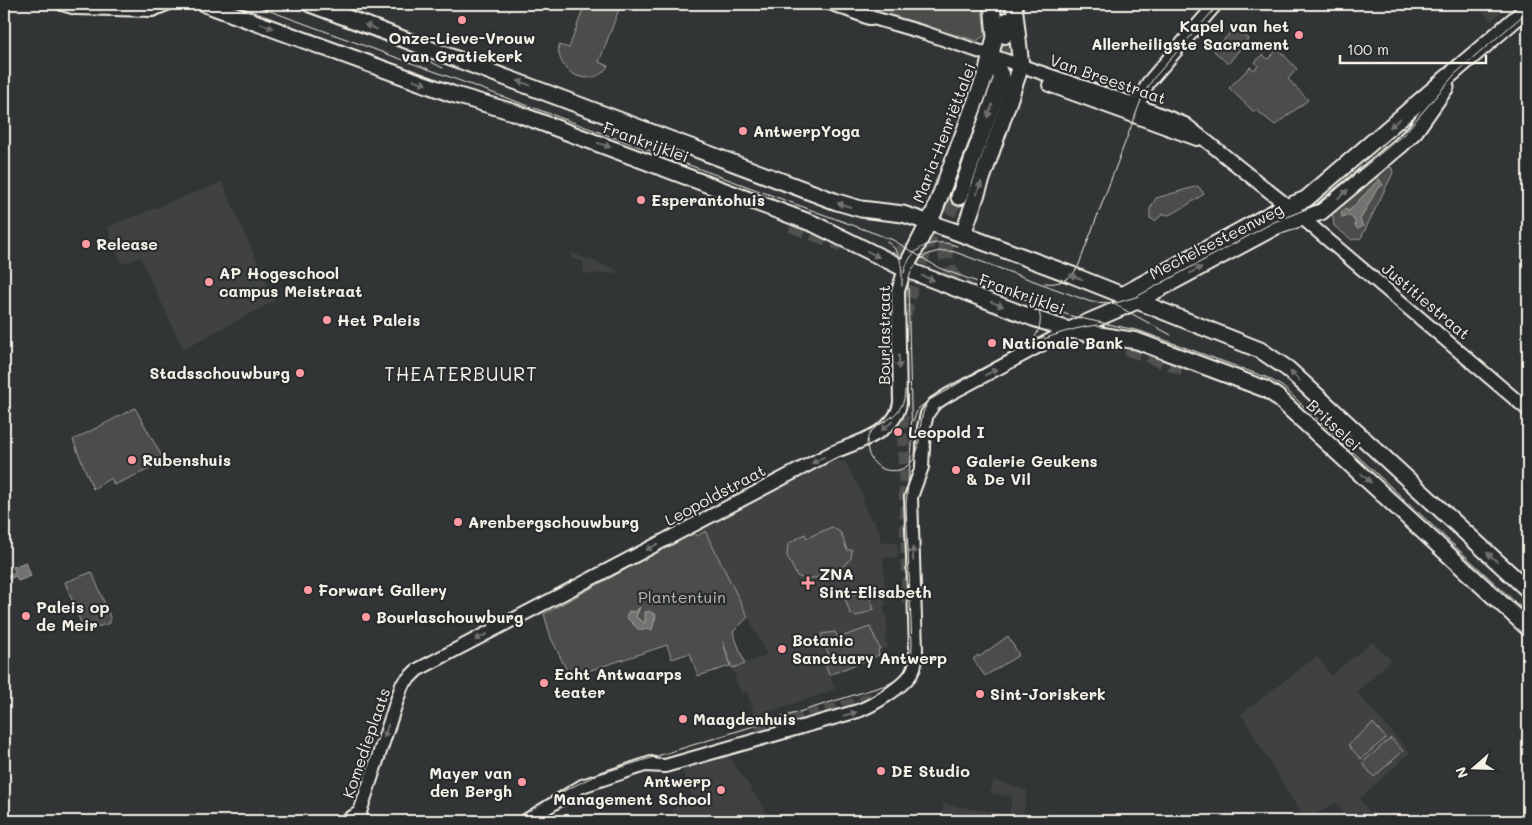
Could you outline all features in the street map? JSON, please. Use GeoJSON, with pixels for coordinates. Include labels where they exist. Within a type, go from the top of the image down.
{"type":"FeatureCollection","features":[{"type":"Feature","properties":{"kind":"main road","name":"Frankrijklei"},"geometry":{"type":"LineString","coordinates":[[205,4],[452,94],[506,110],[652,162],[814,224],[905,269],[1069,330]]}},
{"type":"Feature","properties":{"kind":"main road","name":"Frankrijklei"},"geometry":{"type":"LineString","coordinates":[[310,4],[837,202],[861,209],[903,214],[928,222],[1137,301]]}},
{"type":"Feature","properties":{"kind":"main road"},"geometry":{"type":"LineString","coordinates":[[959,197],[1002,77],[992,62],[995,32],[992,4]]}},
{"type":"Feature","properties":{"kind":"main road"},"geometry":{"type":"LineString","coordinates":[[963,234],[1020,70],[1014,4]]}},
{"type":"Feature","properties":{"kind":"main road","name":"Mechelsesteenweg"},"geometry":{"type":"LineString","coordinates":[[1122,295],[1312,194],[1528,8]]}},
{"type":"Feature","properties":{"kind":"main road"},"geometry":{"type":"LineString","coordinates":[[1005,11],[1006,38]]}},
{"type":"Feature","properties":{"kind":"main road","name":"Maria-Henriëttalei"},"geometry":{"type":"LineString","coordinates":[[905,269],[943,190],[992,62]]}},
{"type":"Feature","properties":{"kind":"main road","name":"Mechelsesteenweg"},"geometry":{"type":"LineString","coordinates":[[1069,330],[1137,301],[1277,226],[1321,212],[1402,145],[1415,131],[1459,67]]}},
{"type":"Feature","properties":{"kind":"main road"},"geometry":{"type":"LineString","coordinates":[[652,162],[665,176],[676,182],[791,225]]}},
{"type":"Feature","properties":{"kind":"main road","name":"Britselei"},"geometry":{"type":"LineString","coordinates":[[1137,301],[1255,348],[1276,360],[1528,590]]}},
{"type":"Feature","properties":{"kind":"main road","name":"Britselei"},"geometry":{"type":"LineString","coordinates":[[1069,330],[1137,341],[1252,383],[1276,396],[1528,628]]}},
{"type":"Feature","properties":{"kind":"main road"},"geometry":{"type":"LineString","coordinates":[[1182,368],[1258,396],[1271,404],[1307,437],[1330,445]]}},
{"type":"Feature","properties":{"kind":"street"},"geometry":{"type":"LineString","coordinates":[[62,4],[76,8],[152,10],[167,4]]}},
{"type":"Feature","properties":{"kind":"street","name":"Van Breestraat"},"geometry":{"type":"LineString","coordinates":[[832,4],[1135,111],[1209,143],[1287,206]]}},
{"type":"Feature","properties":{"kind":"street"},"geometry":{"type":"LineString","coordinates":[[1135,111],[1152,78],[1216,4]]}},
{"type":"Feature","properties":{"kind":"street","name":"Justitiestraat"},"geometry":{"type":"LineString","coordinates":[[1287,206],[1528,410]]}},
{"type":"Feature","properties":{"kind":"street","name":"Bourlastraat"},"geometry":{"type":"LineString","coordinates":[[900,402],[898,291],[905,269]]}},
{"type":"Feature","properties":{"kind":"street","name":"Mechelsesteenweg"},"geometry":{"type":"LineString","coordinates":[[645,765],[665,766],[858,712],[896,688],[912,672],[916,649],[910,501],[914,485],[922,467],[925,423],[929,410],[948,395],[1069,330]]}},
{"type":"Feature","properties":{"kind":"street","name":"Leopoldstraat"},"geometry":{"type":"LineString","coordinates":[[402,685],[409,676],[425,666],[814,462],[888,426],[898,414],[900,402]]}},
{"type":"Feature","properties":{"kind":"street","name":"Komedieplaats"},"geometry":{"type":"LineString","coordinates":[[355,818],[402,685]]}},
{"type":"Feature","properties":{"kind":"street"},"geometry":{"type":"LineString","coordinates":[[525,821],[582,786],[756,731]]}},
{"type":"Feature","properties":{"kind":"shaded area"},"geometry":{"type":"Polygon","coordinates":[[[1475,4],[1510,4],[1491,21],[1475,4]]]}},
{"type":"Feature","properties":{"kind":"shaded area"},"geometry":{"type":"Polygon","coordinates":[[[1379,179],[1383,185],[1377,189],[1360,220],[1363,226],[1358,229],[1355,226],[1355,221],[1349,215],[1342,217],[1341,212],[1345,209],[1349,211],[1379,179]]]}},
{"type":"Feature","properties":{"kind":"shaded area","name":"AP Hogeschool campus Meistraat"},"geometry":{"type":"Polygon","coordinates":[[[222,182],[275,301],[183,349],[140,257],[122,264],[107,227],[222,182]]]}},
{"type":"Feature","properties":{"kind":"shaded area"},"geometry":{"type":"Polygon","coordinates":[[[571,253],[617,270],[617,273],[584,274],[583,261],[572,259],[571,253]]]}},
{"type":"Feature","properties":{"kind":"shaded area","name":"ZNA Sint-Elisabeth"},"geometry":{"type":"Polygon","coordinates":[[[845,462],[865,499],[862,501],[871,520],[874,519],[880,533],[880,542],[897,542],[898,557],[883,558],[886,605],[883,606],[887,617],[887,636],[885,639],[889,647],[878,650],[879,655],[830,675],[835,689],[755,716],[747,692],[742,693],[739,689],[732,668],[767,655],[703,527],[823,463],[845,462]]]}},
{"type":"Feature","properties":{"kind":"shaded area"},"geometry":{"type":"Polygon","coordinates":[[[26,562],[31,576],[18,581],[16,576],[8,579],[7,575],[15,572],[13,567],[26,562]]]}},
{"type":"Feature","properties":{"kind":"shaded area"},"geometry":{"type":"Polygon","coordinates":[[[640,607],[636,617],[645,623],[645,612],[649,611],[656,615],[652,630],[638,629],[626,617],[629,611],[635,612],[640,607]]]}},
{"type":"Feature","properties":{"kind":"shaded area"},"geometry":{"type":"Polygon","coordinates":[[[1372,642],[1391,660],[1357,692],[1410,753],[1360,798],[1372,817],[1365,821],[1349,821],[1336,802],[1305,821],[1296,821],[1303,817],[1241,714],[1317,656],[1331,675],[1372,642]]]}},
{"type":"Feature","properties":{"kind":"shaded area","name":"Antwerp Management School"},"geometry":{"type":"Polygon","coordinates":[[[728,755],[766,811],[761,821],[675,821],[672,809],[694,801],[681,768],[728,755]]]}},
{"type":"Feature","properties":{"kind":"shaded area"},"geometry":{"type":"Polygon","coordinates":[[[994,780],[1027,791],[1023,821],[940,820],[944,804],[1009,815],[1012,797],[990,793],[994,780]]]}},
{"type":"Feature","properties":{"kind":"green space"},"geometry":{"type":"Polygon","coordinates":[[[585,4],[621,4],[599,62],[608,66],[601,73],[593,77],[584,78],[569,71],[563,64],[559,55],[559,45],[569,48],[585,4]]]}},
{"type":"Feature","properties":{"kind":"green space"},"geometry":{"type":"Polygon","coordinates":[[[852,4],[982,4],[985,35],[977,41],[958,35],[950,36],[852,4]]]}},
{"type":"Feature","properties":{"kind":"green space"},"geometry":{"type":"Polygon","coordinates":[[[1235,27],[1248,39],[1228,64],[1214,51],[1235,27]]]}},
{"type":"Feature","properties":{"kind":"green space"},"geometry":{"type":"Polygon","coordinates":[[[1278,49],[1297,69],[1288,79],[1308,100],[1275,125],[1256,110],[1254,112],[1229,88],[1250,67],[1254,70],[1258,66],[1255,62],[1263,55],[1268,59],[1278,49]]]}},
{"type":"Feature","properties":{"kind":"green space"},"geometry":{"type":"Polygon","coordinates":[[[1387,167],[1392,168],[1393,173],[1361,238],[1352,240],[1334,226],[1333,216],[1331,215],[1387,167]]]}},
{"type":"Feature","properties":{"kind":"green space"},"geometry":{"type":"Polygon","coordinates":[[[1198,186],[1204,194],[1173,213],[1163,214],[1155,221],[1150,218],[1150,209],[1156,198],[1198,186]]]}},
{"type":"Feature","properties":{"kind":"green space"},"geometry":{"type":"Polygon","coordinates":[[[135,408],[165,462],[114,485],[111,478],[93,489],[73,440],[135,408]]]}},
{"type":"Feature","properties":{"kind":"green space"},"geometry":{"type":"Polygon","coordinates":[[[832,527],[841,533],[847,550],[852,550],[851,558],[847,563],[826,575],[810,578],[797,576],[787,556],[788,544],[805,534],[807,538],[832,527]]]}},
{"type":"Feature","properties":{"kind":"green space","name":"Plantentuin"},"geometry":{"type":"Polygon","coordinates":[[[705,531],[748,617],[733,632],[745,664],[732,668],[723,642],[730,666],[698,676],[690,653],[672,659],[667,645],[570,677],[551,638],[544,614],[694,532],[697,536],[705,531]]]}},
{"type":"Feature","properties":{"kind":"green space"},"geometry":{"type":"Polygon","coordinates":[[[92,572],[110,617],[110,623],[84,631],[65,582],[92,572]]]}},
{"type":"Feature","properties":{"kind":"green space"},"geometry":{"type":"Polygon","coordinates":[[[867,589],[874,609],[857,616],[850,613],[845,598],[867,589]]]}},
{"type":"Feature","properties":{"kind":"green space"},"geometry":{"type":"Polygon","coordinates":[[[870,627],[880,649],[878,650],[879,655],[829,675],[824,659],[829,656],[821,634],[835,632],[838,638],[870,627]]]}},
{"type":"Feature","properties":{"kind":"green space"},"geometry":{"type":"Polygon","coordinates":[[[1008,636],[1019,655],[985,676],[973,659],[978,655],[979,657],[1008,636]]]}},
{"type":"Feature","properties":{"kind":"green space"},"geometry":{"type":"Polygon","coordinates":[[[1373,723],[1386,738],[1361,759],[1348,745],[1373,723]]]}},
{"type":"Feature","properties":{"kind":"green space"},"geometry":{"type":"Polygon","coordinates":[[[1391,738],[1403,751],[1374,777],[1362,763],[1391,738]]]}},
{"type":"Feature","properties":{"kind":"tunnel"},"geometry":{"type":"LineString","coordinates":[[996,67],[1005,37]]}},
{"type":"Feature","properties":{"kind":"tunnel"},"geometry":{"type":"LineString","coordinates":[[1000,74],[1008,50],[1008,39]]}},
{"type":"Feature","properties":{"kind":"tunnel"},"geometry":{"type":"LineString","coordinates":[[873,254],[883,256],[897,254],[924,244],[940,227],[952,206],[961,183]]}},
{"type":"Feature","properties":{"kind":"tunnel"},"geometry":{"type":"LineString","coordinates":[[902,333],[912,288],[939,217]]}},
{"type":"Feature","properties":{"kind":"tunnel"},"geometry":{"type":"LineString","coordinates":[[951,222],[946,243],[947,262],[950,271],[956,279],[973,292]]}},
{"type":"Feature","properties":{"kind":"tunnel"},"geometry":{"type":"LineString","coordinates":[[791,225],[842,244]]}},
{"type":"Feature","properties":{"kind":"tunnel"},"geometry":{"type":"LineString","coordinates":[[1105,340],[1183,368]]}},
{"type":"Feature","properties":{"kind":"tunnel"},"geometry":{"type":"LineString","coordinates":[[902,398],[908,603]]}},
{"type":"Feature","properties":{"kind":"tunnel"},"geometry":{"type":"LineString","coordinates":[[756,731],[881,696]]}},
{"type":"Feature","properties":{"kind":"tram line"},"geometry":{"type":"LineString","coordinates":[[231,4],[260,15]]}},
{"type":"Feature","properties":{"kind":"tram line"},"geometry":{"type":"LineString","coordinates":[[251,4],[893,240],[939,268],[1071,316],[1140,331],[1268,378],[1283,387],[1528,614]]}},
{"type":"Feature","properties":{"kind":"tram line"},"geometry":{"type":"LineString","coordinates":[[286,4],[395,44],[443,68]]}},
{"type":"Feature","properties":{"kind":"tram line"},"geometry":{"type":"LineString","coordinates":[[1045,283],[1060,282],[1072,275],[1078,267],[1143,95],[1153,79],[1219,4]]}},
{"type":"Feature","properties":{"kind":"tram line"},"geometry":{"type":"LineString","coordinates":[[513,821],[546,800],[596,775],[886,685],[893,682],[906,670],[912,645],[906,504],[912,445],[908,285],[913,269],[923,257],[938,252],[955,252],[1091,302],[1116,303],[1136,297],[1274,222],[1319,204],[1404,134],[1455,74],[1528,11]]}},
{"type":"Feature","properties":{"kind":"tram line"},"geometry":{"type":"LineString","coordinates":[[887,242],[899,256],[902,286]]}},
{"type":"Feature","properties":{"kind":"tram line"},"geometry":{"type":"LineString","coordinates":[[904,273],[911,257],[924,246],[940,243],[957,246]]}},
{"type":"Feature","properties":{"kind":"tram line"},"geometry":{"type":"LineString","coordinates":[[1029,344],[1037,334],[1040,322],[1039,311],[1032,300]]}},
{"type":"Feature","properties":{"kind":"tram line"},"geometry":{"type":"LineString","coordinates":[[1112,303],[1171,335]]}},
{"type":"Feature","properties":{"kind":"tram line"},"geometry":{"type":"LineString","coordinates":[[913,421],[918,409],[928,401],[1031,344],[1075,329],[1097,325]]}},
{"type":"Feature","properties":{"kind":"tram line"},"geometry":{"type":"LineString","coordinates":[[905,390],[905,396],[898,411],[872,431],[869,436],[867,442],[869,453],[872,460],[878,466],[892,471],[899,470],[914,459],[926,406]]}},
{"type":"Feature","properties":{"kind":"place","name":"Onze-Lieve-Vrouw van Gratiekerk"},"geometry":{"type":"Point","coordinates":[462,20]}},
{"type":"Feature","properties":{"kind":"place","name":"Kapel van het Allerheiligste Sacrament"},"geometry":{"type":"Point","coordinates":[1299,35]}},
{"type":"Feature","properties":{"kind":"place","name":"AntwerpYoga"},"geometry":{"type":"Point","coordinates":[743,131]}},
{"type":"Feature","properties":{"kind":"place","name":"Esperantohuis"},"geometry":{"type":"Point","coordinates":[641,200]}},
{"type":"Feature","properties":{"kind":"place","name":"Release"},"geometry":{"type":"Point","coordinates":[86,244]}},
{"type":"Feature","properties":{"kind":"place","name":"AP Hogeschool campus Meistraat"},"geometry":{"type":"Point","coordinates":[209,282]}},
{"type":"Feature","properties":{"kind":"place","name":"Het Paleis"},"geometry":{"type":"Point","coordinates":[327,320]}},
{"type":"Feature","properties":{"kind":"place","name":"Nationale Bank"},"geometry":{"type":"Point","coordinates":[992,343]}},
{"type":"Feature","properties":{"kind":"place","name":"Stadsschouwburg"},"geometry":{"type":"Point","coordinates":[300,373]}},
{"type":"Feature","properties":{"kind":"place","name":"Leopold I"},"geometry":{"type":"Point","coordinates":[898,432]}},
{"type":"Feature","properties":{"kind":"place","name":"Rubenshuis"},"geometry":{"type":"Point","coordinates":[132,460]}},
{"type":"Feature","properties":{"kind":"place","name":"Galerie Geukens & De Vil"},"geometry":{"type":"Point","coordinates":[956,470]}},
{"type":"Feature","properties":{"kind":"place","name":"Arenbergschouwburg"},"geometry":{"type":"Point","coordinates":[458,522]}},
{"type":"Feature","properties":{"kind":"place","name":"ZNA Sint-Elisabeth"},"geometry":{"type":"Point","coordinates":[808,583]}},
{"type":"Feature","properties":{"kind":"place","name":"Forwart Gallery"},"geometry":{"type":"Point","coordinates":[308,590]}},
{"type":"Feature","properties":{"kind":"place","name":"Paleis op de Meir"},"geometry":{"type":"Point","coordinates":[26,616]}},
{"type":"Feature","properties":{"kind":"place","name":"Bourlaschouwburg"},"geometry":{"type":"Point","coordinates":[366,617]}},
{"type":"Feature","properties":{"kind":"place","name":"Botanic Sanctuary Antwerp"},"geometry":{"type":"Point","coordinates":[782,649]}},
{"type":"Feature","properties":{"kind":"place","name":"Echt Antwaarps teater"},"geometry":{"type":"Point","coordinates":[544,683]}},
{"type":"Feature","properties":{"kind":"place","name":"Sint-Joriskerk"},"geometry":{"type":"Point","coordinates":[980,694]}},
{"type":"Feature","properties":{"kind":"place","name":"Maagdenhuis"},"geometry":{"type":"Point","coordinates":[683,719]}},
{"type":"Feature","properties":{"kind":"place","name":"DE Studio"},"geometry":{"type":"Point","coordinates":[881,771]}},
{"type":"Feature","properties":{"kind":"place","name":"Mayer van den Bergh"},"geometry":{"type":"Point","coordinates":[522,782]}},
{"type":"Feature","properties":{"kind":"place","name":"Antwerp Management School"},"geometry":{"type":"Point","coordinates":[721,790]}},
{"type":"Feature","properties":{"kind":"district","name":"THEATERBUURT"},"geometry":{"type":"Point","coordinates":[461,374]}}]}
